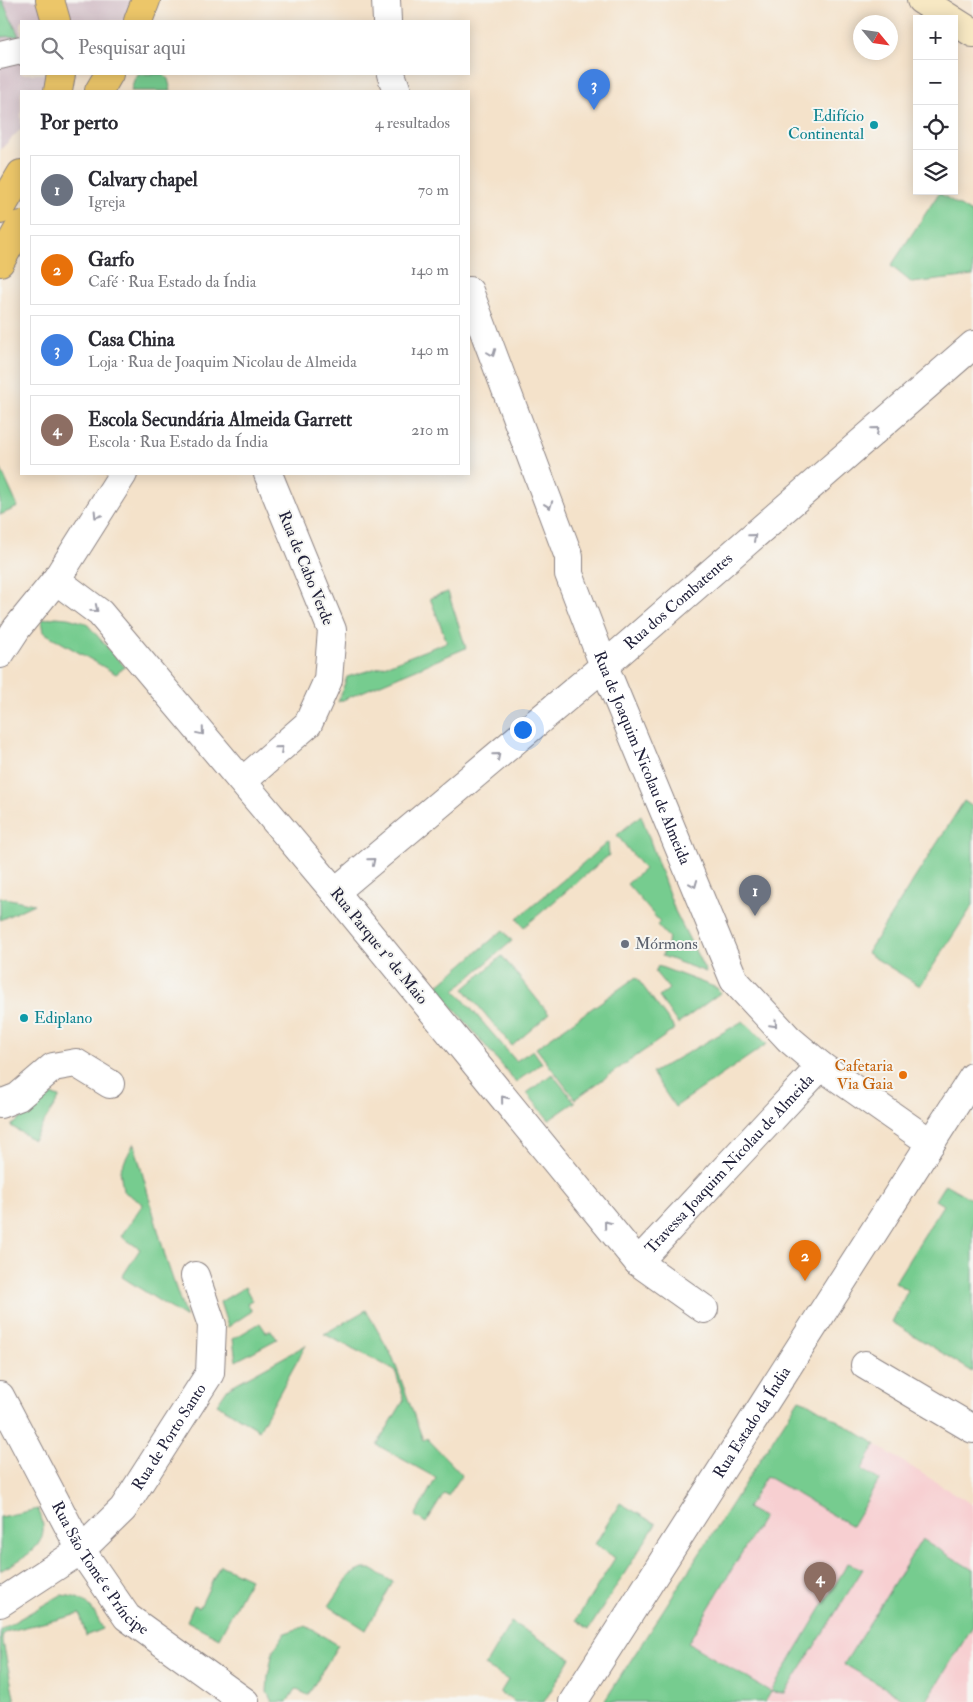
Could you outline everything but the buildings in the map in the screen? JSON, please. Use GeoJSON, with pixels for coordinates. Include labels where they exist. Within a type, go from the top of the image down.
{"type":"FeatureCollection","features":[{"type":"Feature","properties":{"kind":"main road"},"geometry":{"type":"LineString","coordinates":[[50,0],[56,20]]}},
{"type":"Feature","properties":{"kind":"main road"},"geometry":{"type":"LineString","coordinates":[[138,20],[146,0]]}},
{"type":"Feature","properties":{"kind":"main road"},"geometry":{"type":"LineString","coordinates":[[922,0],[945,15]]}},
{"type":"Feature","properties":{"kind":"main road"},"geometry":{"type":"LineString","coordinates":[[958,24],[973,33]]}},
{"type":"Feature","properties":{"kind":"main road"},"geometry":{"type":"LineString","coordinates":[[58,90],[61,75]]}},
{"type":"Feature","properties":{"kind":"main road"},"geometry":{"type":"LineString","coordinates":[[100,90],[108,75]]}},
{"type":"Feature","properties":{"kind":"main road"},"geometry":{"type":"LineString","coordinates":[[0,210],[20,176]]}},
{"type":"Feature","properties":{"kind":"main road"},"geometry":{"type":"LineString","coordinates":[[0,262],[20,227]]}},
{"type":"Feature","properties":{"kind":"street"},"geometry":{"type":"LineString","coordinates":[[386,0],[387,20]]}},
{"type":"Feature","properties":{"kind":"street"},"geometry":{"type":"LineString","coordinates":[[0,55],[20,50]]}},
{"type":"Feature","properties":{"kind":"street"},"geometry":{"type":"LineString","coordinates":[[390,75],[397,90]]}},
{"type":"Feature","properties":{"kind":"street","name":"Rua de Joaquim Nicolau de Almeida"},"geometry":{"type":"LineString","coordinates":[[470,294],[569,557],[569,574],[604,666],[734,980],[789,1040],[821,1066],[931,1143]]}},
{"type":"Feature","properties":{"kind":"street","name":"Rua dos Combatentes"},"geometry":{"type":"LineString","coordinates":[[335,892],[604,666],[973,345]]}},
{"type":"Feature","properties":{"kind":"street"},"geometry":{"type":"LineString","coordinates":[[0,654],[17,628],[56,580],[122,475]]}},
{"type":"Feature","properties":{"kind":"street","name":"Rua de Cabo Verde"},"geometry":{"type":"LineString","coordinates":[[243,781],[308,724],[328,680],[331,647],[332,630],[268,475]]}},
{"type":"Feature","properties":{"kind":"street","name":"Rua Parque 1º de Maio"},"geometry":{"type":"LineString","coordinates":[[56,580],[100,613],[243,781],[638,1262],[704,1309]]}},
{"type":"Feature","properties":{"kind":"street"},"geometry":{"type":"LineString","coordinates":[[0,1104],[18,1097],[53,1067],[76,1063],[110,1084]]}},
{"type":"Feature","properties":{"kind":"street","name":"Travessa Joaquim Nicolau de Almeida"},"geometry":{"type":"LineString","coordinates":[[638,1262],[821,1066]]}},
{"type":"Feature","properties":{"kind":"street","name":"Rua Estado da Índia"},"geometry":{"type":"LineString","coordinates":[[573,1702],[973,1076]]}},
{"type":"Feature","properties":{"kind":"street","name":"Rua de Porto Santo"},"geometry":{"type":"LineString","coordinates":[[0,1603],[81,1550],[123,1509],[210,1374],[212,1325],[195,1276]]}},
{"type":"Feature","properties":{"kind":"street"},"geometry":{"type":"LineString","coordinates":[[865,1365],[973,1429]]}},
{"type":"Feature","properties":{"kind":"street","name":"Rua São Tomé e Príncipe"},"geometry":{"type":"LineString","coordinates":[[0,1396],[81,1550],[127,1617],[244,1702]]}},
{"type":"Feature","properties":{"kind":"shaded area"},"geometry":{"type":"Polygon","coordinates":[[[0,0],[149,0],[129,20],[20,20],[20,75],[75,75],[60,90],[20,90],[20,130],[0,150],[0,0]]]}},
{"type":"Feature","properties":{"kind":"shaded area"},"geometry":{"type":"Polygon","coordinates":[[[799,1399],[807,1402],[973,1505],[973,1702],[604,1702],[799,1399]]]}},
{"type":"Feature","properties":{"kind":"green space"},"geometry":{"type":"Polygon","coordinates":[[[0,0],[2,0],[19,36],[0,37],[0,0]]]}},
{"type":"Feature","properties":{"kind":"green space"},"geometry":{"type":"Polygon","coordinates":[[[137,75],[164,75],[168,79],[171,90],[131,90],[137,75]]]}},
{"type":"Feature","properties":{"kind":"green space"},"geometry":{"type":"Polygon","coordinates":[[[938,195],[942,195],[973,214],[973,276],[912,283],[891,266],[938,195]]]}},
{"type":"Feature","properties":{"kind":"green space"},"geometry":{"type":"Polygon","coordinates":[[[0,467],[18,507],[0,515],[0,467]]]}},
{"type":"Feature","properties":{"kind":"green space"},"geometry":{"type":"Polygon","coordinates":[[[448,592],[466,648],[338,702],[347,677],[390,664],[447,642],[430,598],[448,592]]]}},
{"type":"Feature","properties":{"kind":"green space"},"geometry":{"type":"Polygon","coordinates":[[[56,617],[86,623],[125,667],[116,674],[43,632],[41,620],[56,617]]]}},
{"type":"Feature","properties":{"kind":"green space"},"geometry":{"type":"Polygon","coordinates":[[[964,801],[973,807],[973,905],[920,986],[867,953],[964,801]]]}},
{"type":"Feature","properties":{"kind":"green space"},"geometry":{"type":"Polygon","coordinates":[[[641,815],[675,911],[706,972],[662,956],[669,938],[657,925],[660,922],[627,884],[644,869],[617,835],[641,815]]]}},
{"type":"Feature","properties":{"kind":"green space"},"geometry":{"type":"Polygon","coordinates":[[[608,842],[609,855],[524,927],[517,919],[608,842]]]}},
{"type":"Feature","properties":{"kind":"green space"},"geometry":{"type":"Polygon","coordinates":[[[0,897],[34,904],[0,920],[0,897]]]}},
{"type":"Feature","properties":{"kind":"green space"},"geometry":{"type":"Polygon","coordinates":[[[503,930],[512,941],[455,990],[516,1061],[533,1050],[542,1063],[516,1082],[436,987],[503,930]]]}},
{"type":"Feature","properties":{"kind":"green space"},"geometry":{"type":"Polygon","coordinates":[[[502,956],[549,1014],[512,1046],[464,989],[502,956]]]}},
{"type":"Feature","properties":{"kind":"green space"},"geometry":{"type":"Polygon","coordinates":[[[658,966],[717,988],[720,993],[678,1024],[659,997],[669,989],[655,972],[658,966]]]}},
{"type":"Feature","properties":{"kind":"green space"},"geometry":{"type":"Polygon","coordinates":[[[636,977],[675,1029],[575,1099],[536,1048],[636,977]]]}},
{"type":"Feature","properties":{"kind":"green space"},"geometry":{"type":"Polygon","coordinates":[[[743,1021],[767,1044],[675,1107],[652,1073],[743,1021]]]}},
{"type":"Feature","properties":{"kind":"green space"},"geometry":{"type":"Polygon","coordinates":[[[552,1074],[575,1102],[549,1120],[527,1093],[552,1074]]]}},
{"type":"Feature","properties":{"kind":"green space"},"geometry":{"type":"Polygon","coordinates":[[[52,1095],[60,1097],[33,1140],[11,1126],[52,1095]]]}},
{"type":"Feature","properties":{"kind":"green space"},"geometry":{"type":"Polygon","coordinates":[[[134,1143],[166,1259],[186,1318],[122,1277],[140,1249],[121,1236],[143,1204],[123,1191],[120,1170],[134,1143]]]}},
{"type":"Feature","properties":{"kind":"green space"},"geometry":{"type":"Polygon","coordinates":[[[945,1184],[973,1200],[973,1372],[892,1322],[908,1290],[895,1282],[943,1205],[935,1200],[945,1184]]]}},
{"type":"Feature","properties":{"kind":"green space"},"geometry":{"type":"Polygon","coordinates":[[[245,1287],[252,1300],[247,1303],[252,1311],[228,1327],[220,1302],[245,1287]]]}},
{"type":"Feature","properties":{"kind":"green space"},"geometry":{"type":"Polygon","coordinates":[[[366,1310],[393,1358],[423,1440],[427,1438],[462,1475],[448,1496],[444,1494],[426,1523],[415,1516],[436,1478],[377,1445],[404,1400],[395,1370],[324,1334],[366,1310]]]}},
{"type":"Feature","properties":{"kind":"green space"},"geometry":{"type":"Polygon","coordinates":[[[260,1323],[266,1332],[271,1330],[277,1339],[236,1361],[233,1339],[260,1323]]]}},
{"type":"Feature","properties":{"kind":"green space"},"geometry":{"type":"Polygon","coordinates":[[[306,1345],[259,1430],[217,1404],[228,1388],[306,1345]]]}},
{"type":"Feature","properties":{"kind":"green space"},"geometry":{"type":"Polygon","coordinates":[[[799,1399],[876,1444],[862,1469],[879,1480],[852,1526],[766,1476],[747,1508],[763,1517],[688,1643],[771,1692],[765,1702],[604,1702],[799,1399]]]}},
{"type":"Feature","properties":{"kind":"green space"},"geometry":{"type":"Polygon","coordinates":[[[620,1503],[656,1524],[589,1629],[576,1620],[615,1558],[595,1544],[620,1503]]]}},
{"type":"Feature","properties":{"kind":"green space"},"geometry":{"type":"Polygon","coordinates":[[[38,1509],[43,1532],[40,1540],[28,1554],[0,1571],[0,1517],[38,1509]]]}},
{"type":"Feature","properties":{"kind":"green space"},"geometry":{"type":"Polygon","coordinates":[[[922,1539],[973,1570],[973,1626],[926,1702],[909,1702],[844,1664],[922,1539]]]}},
{"type":"Feature","properties":{"kind":"green space"},"geometry":{"type":"Polygon","coordinates":[[[848,1563],[863,1569],[785,1693],[771,1692],[848,1563]]]}},
{"type":"Feature","properties":{"kind":"green space"},"geometry":{"type":"Polygon","coordinates":[[[220,1565],[250,1579],[219,1638],[187,1621],[194,1605],[200,1607],[220,1565]]]}},
{"type":"Feature","properties":{"kind":"green space"},"geometry":{"type":"Polygon","coordinates":[[[363,1569],[371,1569],[393,1582],[366,1630],[329,1606],[350,1575],[363,1569]]]}},
{"type":"Feature","properties":{"kind":"green space"},"geometry":{"type":"Polygon","coordinates":[[[61,1595],[77,1598],[88,1604],[103,1629],[86,1636],[80,1614],[5,1632],[2,1637],[15,1702],[4,1702],[0,1682],[0,1630],[61,1595]]]}},
{"type":"Feature","properties":{"kind":"green space"},"geometry":{"type":"Polygon","coordinates":[[[511,1622],[571,1658],[544,1702],[515,1702],[500,1693],[508,1680],[485,1666],[511,1622]]]}},
{"type":"Feature","properties":{"kind":"green space"},"geometry":{"type":"Polygon","coordinates":[[[306,1626],[338,1645],[308,1695],[295,1689],[287,1702],[272,1702],[267,1692],[273,1651],[285,1633],[306,1626]]]}},
{"type":"Feature","properties":{"kind":"place","name":"Casa China"},"geometry":{"type":"Point","coordinates":[594,110]}},
{"type":"Feature","properties":{"kind":"place","name":"Edifício Continental"},"geometry":{"type":"Point","coordinates":[874,125]}},
{"type":"Feature","properties":{"kind":"place","name":"Calvary chapel"},"geometry":{"type":"Point","coordinates":[755,916]}},
{"type":"Feature","properties":{"kind":"place","name":"Mórmons"},"geometry":{"type":"Point","coordinates":[625,944]}},
{"type":"Feature","properties":{"kind":"place","name":"Ediplano"},"geometry":{"type":"Point","coordinates":[24,1018]}},
{"type":"Feature","properties":{"kind":"place","name":"Cafetaria Via Gaia"},"geometry":{"type":"Point","coordinates":[903,1075]}},
{"type":"Feature","properties":{"kind":"place","name":"Garfo"},"geometry":{"type":"Point","coordinates":[805,1281]}},
{"type":"Feature","properties":{"kind":"place","name":"Escola Secundária Almeida Garrett"},"geometry":{"type":"Point","coordinates":[820,1603]}}]}
